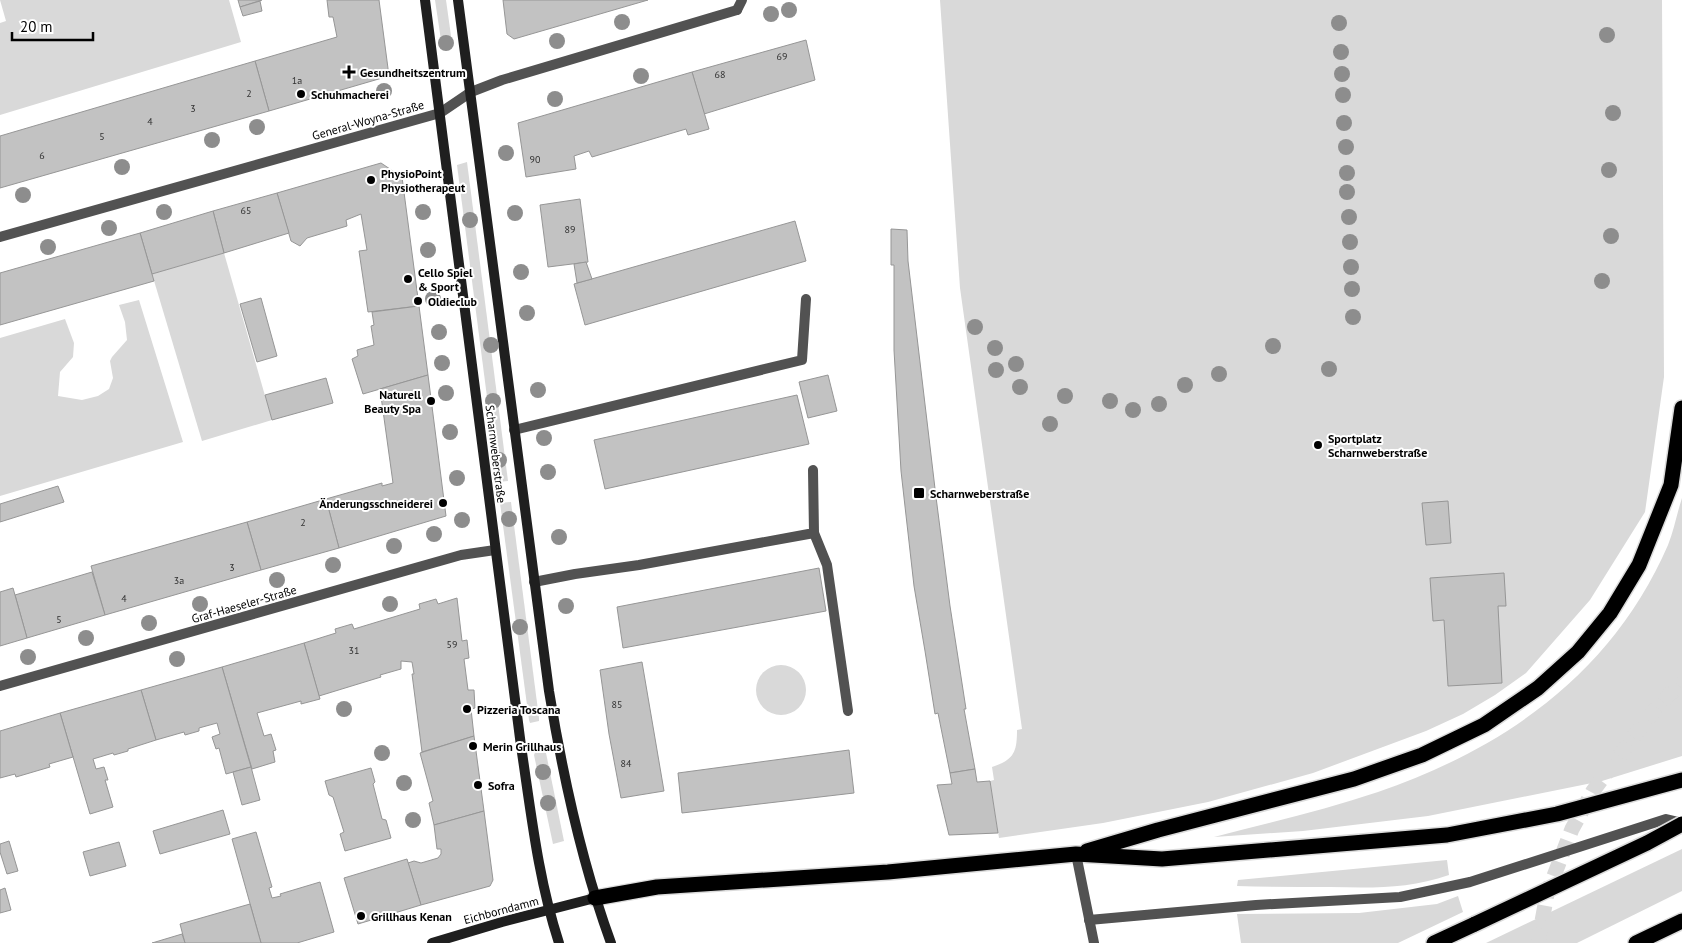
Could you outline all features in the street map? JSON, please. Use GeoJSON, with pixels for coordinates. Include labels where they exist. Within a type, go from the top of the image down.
{"type":"FeatureCollection","features":[{"type":"Feature","properties":{"kind":"highway"},"geometry":{"type":"LineString","coordinates":[[1076,854],[1158,830],[1363,776],[1422,755],[1484,725],[1538,688],[1578,652],[1610,613],[1639,565],[1671,485],[1682,408]]}},
{"type":"Feature","properties":{"kind":"highway"},"geometry":{"type":"LineString","coordinates":[[595,898],[641,888],[888,872],[1076,854],[1162,860],[1447,835],[1557,814],[1682,780]]}},
{"type":"Feature","properties":{"kind":"highway"},"geometry":{"type":"LineString","coordinates":[[1434,943],[1647,843],[1682,824]]}},
{"type":"Feature","properties":{"kind":"highway"},"geometry":{"type":"LineString","coordinates":[[1636,943],[1682,921]]}},
{"type":"Feature","properties":{"kind":"main road","name":"Scharnweberstraße"},"geometry":{"type":"LineString","coordinates":[[425,0],[520,746],[534,837],[548,910],[559,943]]}},
{"type":"Feature","properties":{"kind":"main road","name":"Scharnweberstraße"},"geometry":{"type":"LineString","coordinates":[[458,0],[549,691],[560,756],[581,849],[595,898],[611,943]]}},
{"type":"Feature","properties":{"kind":"main road"},"geometry":{"type":"LineString","coordinates":[[548,910],[595,898]]}},
{"type":"Feature","properties":{"kind":"main road","name":"Eichborndamm"},"geometry":{"type":"LineString","coordinates":[[432,943],[548,910]]}},
{"type":"Feature","properties":{"kind":"street","name":"General-Woyna-Straße"},"geometry":{"type":"LineString","coordinates":[[0,238],[440,113],[471,92],[502,80],[739,5]]}},
{"type":"Feature","properties":{"kind":"street"},"geometry":{"type":"LineString","coordinates":[[514,430],[802,360],[806,299]]}},
{"type":"Feature","properties":{"kind":"street"},"geometry":{"type":"LineString","coordinates":[[813,470],[814,533],[827,565],[848,711]]}},
{"type":"Feature","properties":{"kind":"street"},"geometry":{"type":"LineString","coordinates":[[534,582],[814,533]]}},
{"type":"Feature","properties":{"kind":"street","name":"Graf-Haeseler-Straße"},"geometry":{"type":"LineString","coordinates":[[0,686],[454,557],[495,550]]}},
{"type":"Feature","properties":{"kind":"street"},"geometry":{"type":"LineString","coordinates":[[1089,920],[1256,905],[1400,897],[1470,882],[1666,819],[1682,824]]}},
{"type":"Feature","properties":{"kind":"street"},"geometry":{"type":"LineString","coordinates":[[1076,854],[1094,943]]}},
{"type":"Feature","properties":{"kind":"shaded area"},"geometry":{"type":"Polygon","coordinates":[[[0,0],[229,0],[241,42],[0,115],[0,23],[6,21],[0,0]]]}},
{"type":"Feature","properties":{"kind":"shaded area"},"geometry":{"type":"Polygon","coordinates":[[[435,0],[446,0],[452,43],[442,47],[435,0]]]}},
{"type":"Feature","properties":{"kind":"shaded area","name":"Sportplatz Scharnweberstraße"},"geometry":{"type":"Polygon","coordinates":[[[940,0],[1662,0],[1664,377],[1645,512],[1590,600],[1526,673],[1495,695],[1463,714],[1426,731],[1313,773],[1208,802],[1103,823],[999,838],[990,781],[994,780],[992,767],[1010,758],[1015,750],[1017,730],[1022,729],[960,288],[940,0]]]}},
{"type":"Feature","properties":{"kind":"shaded area"},"geometry":{"type":"Polygon","coordinates":[[[467,162],[508,481],[498,482],[457,165],[467,162]]]}},
{"type":"Feature","properties":{"kind":"shaded area"},"geometry":{"type":"Polygon","coordinates":[[[224,253],[272,420],[202,441],[152,274],[224,253]]]}},
{"type":"Feature","properties":{"kind":"shaded area"},"geometry":{"type":"Polygon","coordinates":[[[139,300],[183,442],[0,496],[0,338],[65,319],[74,343],[73,357],[60,372],[58,396],[82,400],[98,396],[109,389],[113,378],[110,361],[127,340],[125,322],[119,305],[139,300]]]}},
{"type":"Feature","properties":{"kind":"shaded area"},"geometry":{"type":"Polygon","coordinates":[[[1682,498],[1682,756],[1602,781],[1428,816],[1303,831],[1214,837],[1378,792],[1425,774],[1470,753],[1512,728],[1550,700],[1586,667],[1617,631],[1645,590],[1668,545],[1682,498]]]}},
{"type":"Feature","properties":{"kind":"shaded area"},"geometry":{"type":"Polygon","coordinates":[[[511,502],[539,718],[539,721],[530,723],[500,503],[511,502]]]}},
{"type":"Feature","properties":{"kind":"shaded area"},"geometry":{"type":"Polygon","coordinates":[[[781,665],[790,667],[801,676],[806,690],[804,699],[795,710],[781,715],[772,713],[761,704],[756,690],[758,681],[767,670],[781,665]]]}},
{"type":"Feature","properties":{"kind":"shaded area"},"geometry":{"type":"Polygon","coordinates":[[[536,750],[546,753],[564,841],[553,844],[534,755],[536,750]]]}},
{"type":"Feature","properties":{"kind":"shaded area"},"geometry":{"type":"Polygon","coordinates":[[[1682,849],[1682,891],[1577,943],[1486,943],[1682,849]]]}},
{"type":"Feature","properties":{"kind":"shaded area"},"geometry":{"type":"Polygon","coordinates":[[[1447,860],[1449,875],[1434,880],[1390,887],[1237,886],[1238,880],[1447,860]]]}},
{"type":"Feature","properties":{"kind":"shaded area"},"geometry":{"type":"Polygon","coordinates":[[[1458,896],[1463,912],[1398,943],[1241,943],[1237,914],[1359,913],[1437,904],[1458,896]]]}},
{"type":"Feature","properties":{"kind":"building"},"geometry":{"type":"Polygon","coordinates":[[[238,0],[262,0],[240,7],[238,0]]]}},
{"type":"Feature","properties":{"kind":"building"},"geometry":{"type":"Polygon","coordinates":[[[327,0],[379,0],[389,76],[269,111],[255,61],[337,37],[333,17],[329,17],[327,0]]]}},
{"type":"Feature","properties":{"kind":"building"},"geometry":{"type":"Polygon","coordinates":[[[503,0],[648,0],[514,39],[507,34],[503,0]]]}},
{"type":"Feature","properties":{"kind":"building"},"geometry":{"type":"Polygon","coordinates":[[[260,1],[262,11],[243,16],[240,7],[260,1]]]}},
{"type":"Feature","properties":{"kind":"building"},"geometry":{"type":"Polygon","coordinates":[[[806,40],[815,80],[704,114],[692,72],[806,40]]]}},
{"type":"Feature","properties":{"kind":"building"},"geometry":{"type":"Polygon","coordinates":[[[255,61],[269,111],[0,188],[0,136],[255,61]]]}},
{"type":"Feature","properties":{"kind":"building"},"geometry":{"type":"Polygon","coordinates":[[[692,72],[709,129],[688,135],[686,129],[592,157],[589,151],[574,156],[576,169],[526,177],[518,123],[692,72]]]}},
{"type":"Feature","properties":{"kind":"building"},"geometry":{"type":"Polygon","coordinates":[[[381,163],[402,177],[419,306],[368,312],[359,251],[367,250],[361,214],[346,220],[347,226],[307,238],[300,246],[291,241],[277,193],[381,163]]]}},
{"type":"Feature","properties":{"kind":"building"},"geometry":{"type":"Polygon","coordinates":[[[277,193],[289,233],[224,253],[213,211],[277,193]]]}},
{"type":"Feature","properties":{"kind":"building"},"geometry":{"type":"Polygon","coordinates":[[[580,199],[588,262],[548,267],[540,205],[580,199]]]}},
{"type":"Feature","properties":{"kind":"building"},"geometry":{"type":"Polygon","coordinates":[[[213,211],[224,253],[152,274],[140,233],[213,211]]]}},
{"type":"Feature","properties":{"kind":"building"},"geometry":{"type":"Polygon","coordinates":[[[795,221],[806,261],[585,325],[574,284],[795,221]]]}},
{"type":"Feature","properties":{"kind":"building"},"geometry":{"type":"Polygon","coordinates":[[[891,229],[907,230],[908,261],[936,497],[966,709],[964,709],[975,769],[950,773],[938,713],[935,714],[914,586],[901,471],[894,350],[894,265],[891,265],[891,229]]]}},
{"type":"Feature","properties":{"kind":"building"},"geometry":{"type":"Polygon","coordinates":[[[140,233],[154,281],[0,325],[0,273],[140,233]]]}},
{"type":"Feature","properties":{"kind":"building"},"geometry":{"type":"Polygon","coordinates":[[[586,262],[592,279],[577,283],[574,264],[586,262]]]}},
{"type":"Feature","properties":{"kind":"building"},"geometry":{"type":"Polygon","coordinates":[[[261,298],[277,356],[257,362],[240,304],[261,298]]]}},
{"type":"Feature","properties":{"kind":"building"},"geometry":{"type":"Polygon","coordinates":[[[419,306],[428,375],[363,394],[352,359],[358,356],[357,350],[374,345],[371,326],[374,325],[372,312],[419,306]]]}},
{"type":"Feature","properties":{"kind":"building"},"geometry":{"type":"Polygon","coordinates":[[[428,375],[446,516],[339,548],[326,499],[382,483],[382,486],[393,483],[380,389],[428,375]]]}},
{"type":"Feature","properties":{"kind":"building"},"geometry":{"type":"Polygon","coordinates":[[[828,375],[837,411],[808,418],[799,382],[828,375]]]}},
{"type":"Feature","properties":{"kind":"building"},"geometry":{"type":"Polygon","coordinates":[[[326,378],[333,403],[272,420],[265,395],[326,378]]]}},
{"type":"Feature","properties":{"kind":"building"},"geometry":{"type":"Polygon","coordinates":[[[797,395],[809,444],[605,489],[594,440],[797,395]]]}},
{"type":"Feature","properties":{"kind":"building"},"geometry":{"type":"Polygon","coordinates":[[[58,486],[64,502],[0,522],[0,504],[58,486]]]}},
{"type":"Feature","properties":{"kind":"building"},"geometry":{"type":"Polygon","coordinates":[[[326,499],[339,548],[261,570],[247,522],[326,499]]]}},
{"type":"Feature","properties":{"kind":"building"},"geometry":{"type":"Polygon","coordinates":[[[1448,501],[1451,543],[1426,545],[1422,503],[1448,501]]]}},
{"type":"Feature","properties":{"kind":"building"},"geometry":{"type":"Polygon","coordinates":[[[247,522],[261,570],[105,615],[91,566],[247,522]]]}},
{"type":"Feature","properties":{"kind":"building"},"geometry":{"type":"Polygon","coordinates":[[[819,568],[826,611],[623,648],[617,607],[819,568]]]}},
{"type":"Feature","properties":{"kind":"building"},"geometry":{"type":"Polygon","coordinates":[[[92,572],[105,615],[27,638],[15,595],[92,572]]]}},
{"type":"Feature","properties":{"kind":"building"},"geometry":{"type":"Polygon","coordinates":[[[1504,573],[1506,606],[1498,606],[1502,683],[1448,686],[1444,620],[1433,621],[1430,578],[1504,573]]]}},
{"type":"Feature","properties":{"kind":"building"},"geometry":{"type":"Polygon","coordinates":[[[13,588],[27,638],[0,646],[0,592],[13,588]]]}},
{"type":"Feature","properties":{"kind":"building"},"geometry":{"type":"Polygon","coordinates":[[[457,598],[462,641],[467,640],[469,658],[464,659],[468,690],[474,690],[475,708],[471,709],[474,736],[422,752],[412,662],[401,661],[401,669],[319,696],[304,643],[336,633],[335,629],[352,624],[354,629],[420,609],[419,604],[436,599],[438,604],[457,598]]]}},
{"type":"Feature","properties":{"kind":"building"},"geometry":{"type":"Polygon","coordinates":[[[304,643],[320,699],[301,704],[301,701],[257,713],[264,736],[271,734],[276,750],[273,751],[275,762],[252,769],[222,667],[304,643]]]}},
{"type":"Feature","properties":{"kind":"building"},"geometry":{"type":"Polygon","coordinates":[[[642,662],[664,791],[621,798],[600,670],[642,662]]]}},
{"type":"Feature","properties":{"kind":"building"},"geometry":{"type":"Polygon","coordinates":[[[222,667],[251,767],[226,774],[219,748],[216,749],[212,737],[220,734],[217,723],[199,728],[199,731],[185,735],[184,732],[156,740],[141,690],[222,667]]]}},
{"type":"Feature","properties":{"kind":"building"},"geometry":{"type":"Polygon","coordinates":[[[141,690],[156,740],[128,749],[128,751],[93,759],[96,769],[104,767],[108,780],[105,780],[113,807],[90,814],[60,713],[141,690]]]}},
{"type":"Feature","properties":{"kind":"building"},"geometry":{"type":"Polygon","coordinates":[[[60,713],[73,757],[49,764],[50,767],[16,777],[15,774],[0,778],[0,731],[60,713]]]}},
{"type":"Feature","properties":{"kind":"building"},"geometry":{"type":"Polygon","coordinates":[[[474,736],[484,811],[434,825],[429,803],[433,801],[420,753],[474,736]]]}},
{"type":"Feature","properties":{"kind":"building"},"geometry":{"type":"Polygon","coordinates":[[[849,750],[854,793],[682,813],[678,773],[849,750]]]}},
{"type":"Feature","properties":{"kind":"building"},"geometry":{"type":"Polygon","coordinates":[[[251,767],[260,800],[242,805],[233,772],[251,767]]]}},
{"type":"Feature","properties":{"kind":"building"},"geometry":{"type":"Polygon","coordinates":[[[371,768],[382,819],[386,820],[391,838],[345,851],[340,834],[344,832],[333,797],[329,795],[325,781],[371,768]]]}},
{"type":"Feature","properties":{"kind":"building"},"geometry":{"type":"Polygon","coordinates":[[[975,769],[977,782],[990,781],[998,833],[949,835],[937,785],[952,784],[950,773],[975,769]]]}},
{"type":"Feature","properties":{"kind":"building"},"geometry":{"type":"Polygon","coordinates":[[[223,810],[230,834],[160,854],[153,831],[223,810]]]}},
{"type":"Feature","properties":{"kind":"building"},"geometry":{"type":"Polygon","coordinates":[[[484,811],[493,880],[490,886],[421,905],[408,863],[414,861],[421,863],[438,858],[441,854],[441,849],[437,849],[434,825],[484,811]]]}},
{"type":"Feature","properties":{"kind":"building"},"geometry":{"type":"Polygon","coordinates":[[[256,832],[272,887],[269,888],[272,898],[320,882],[334,932],[297,943],[261,943],[232,839],[256,832]]]}},
{"type":"Feature","properties":{"kind":"building"},"geometry":{"type":"Polygon","coordinates":[[[9,841],[18,871],[7,874],[0,852],[0,844],[9,841]]]}},
{"type":"Feature","properties":{"kind":"building"},"geometry":{"type":"Polygon","coordinates":[[[119,842],[126,866],[90,876],[83,852],[119,842]]]}},
{"type":"Feature","properties":{"kind":"building"},"geometry":{"type":"Polygon","coordinates":[[[407,859],[421,905],[358,924],[344,878],[407,859]]]}},
{"type":"Feature","properties":{"kind":"building"},"geometry":{"type":"Polygon","coordinates":[[[5,888],[11,910],[0,913],[0,890],[5,888]]]}},
{"type":"Feature","properties":{"kind":"building"},"geometry":{"type":"Polygon","coordinates":[[[250,904],[261,943],[185,943],[180,924],[250,904]]]}},
{"type":"Feature","properties":{"kind":"building"},"geometry":{"type":"Polygon","coordinates":[[[182,934],[185,943],[152,943],[182,934]]]}},
{"type":"Feature","properties":{"kind":"tunnel"},"geometry":{"type":"LineString","coordinates":[[1538,943],[1547,894],[1572,829],[1593,791],[1646,720],[1682,681]]}},
{"type":"Feature","properties":{"kind":"place","name":"Gesundheitszentrum"},"geometry":{"type":"Point","coordinates":[349,72]}},
{"type":"Feature","properties":{"kind":"place","name":"Schuhmacherei"},"geometry":{"type":"Point","coordinates":[301,94]}},
{"type":"Feature","properties":{"kind":"place","name":"PhysioPoint Physiotherapeut"},"geometry":{"type":"Point","coordinates":[371,180]}},
{"type":"Feature","properties":{"kind":"place","name":"Cello Spiel & Sport"},"geometry":{"type":"Point","coordinates":[408,279]}},
{"type":"Feature","properties":{"kind":"place","name":"Oldieclub"},"geometry":{"type":"Point","coordinates":[418,301]}},
{"type":"Feature","properties":{"kind":"place","name":"Naturell Beauty Spa"},"geometry":{"type":"Point","coordinates":[431,401]}},
{"type":"Feature","properties":{"kind":"place","name":"Sportplatz Scharnweberstraße"},"geometry":{"type":"Point","coordinates":[1318,445]}},
{"type":"Feature","properties":{"kind":"place","name":"Scharnweberstraße"},"geometry":{"type":"Point","coordinates":[919,493]}},
{"type":"Feature","properties":{"kind":"place","name":"Änderungsschneiderei"},"geometry":{"type":"Point","coordinates":[443,503]}},
{"type":"Feature","properties":{"kind":"place","name":"Pizzeria Toscana"},"geometry":{"type":"Point","coordinates":[467,709]}},
{"type":"Feature","properties":{"kind":"place","name":"Merin Grillhaus"},"geometry":{"type":"Point","coordinates":[473,746]}},
{"type":"Feature","properties":{"kind":"place","name":"Sofra"},"geometry":{"type":"Point","coordinates":[478,785]}},
{"type":"Feature","properties":{"kind":"place","name":"Grillhaus Kenan"},"geometry":{"type":"Point","coordinates":[361,916]}}]}
